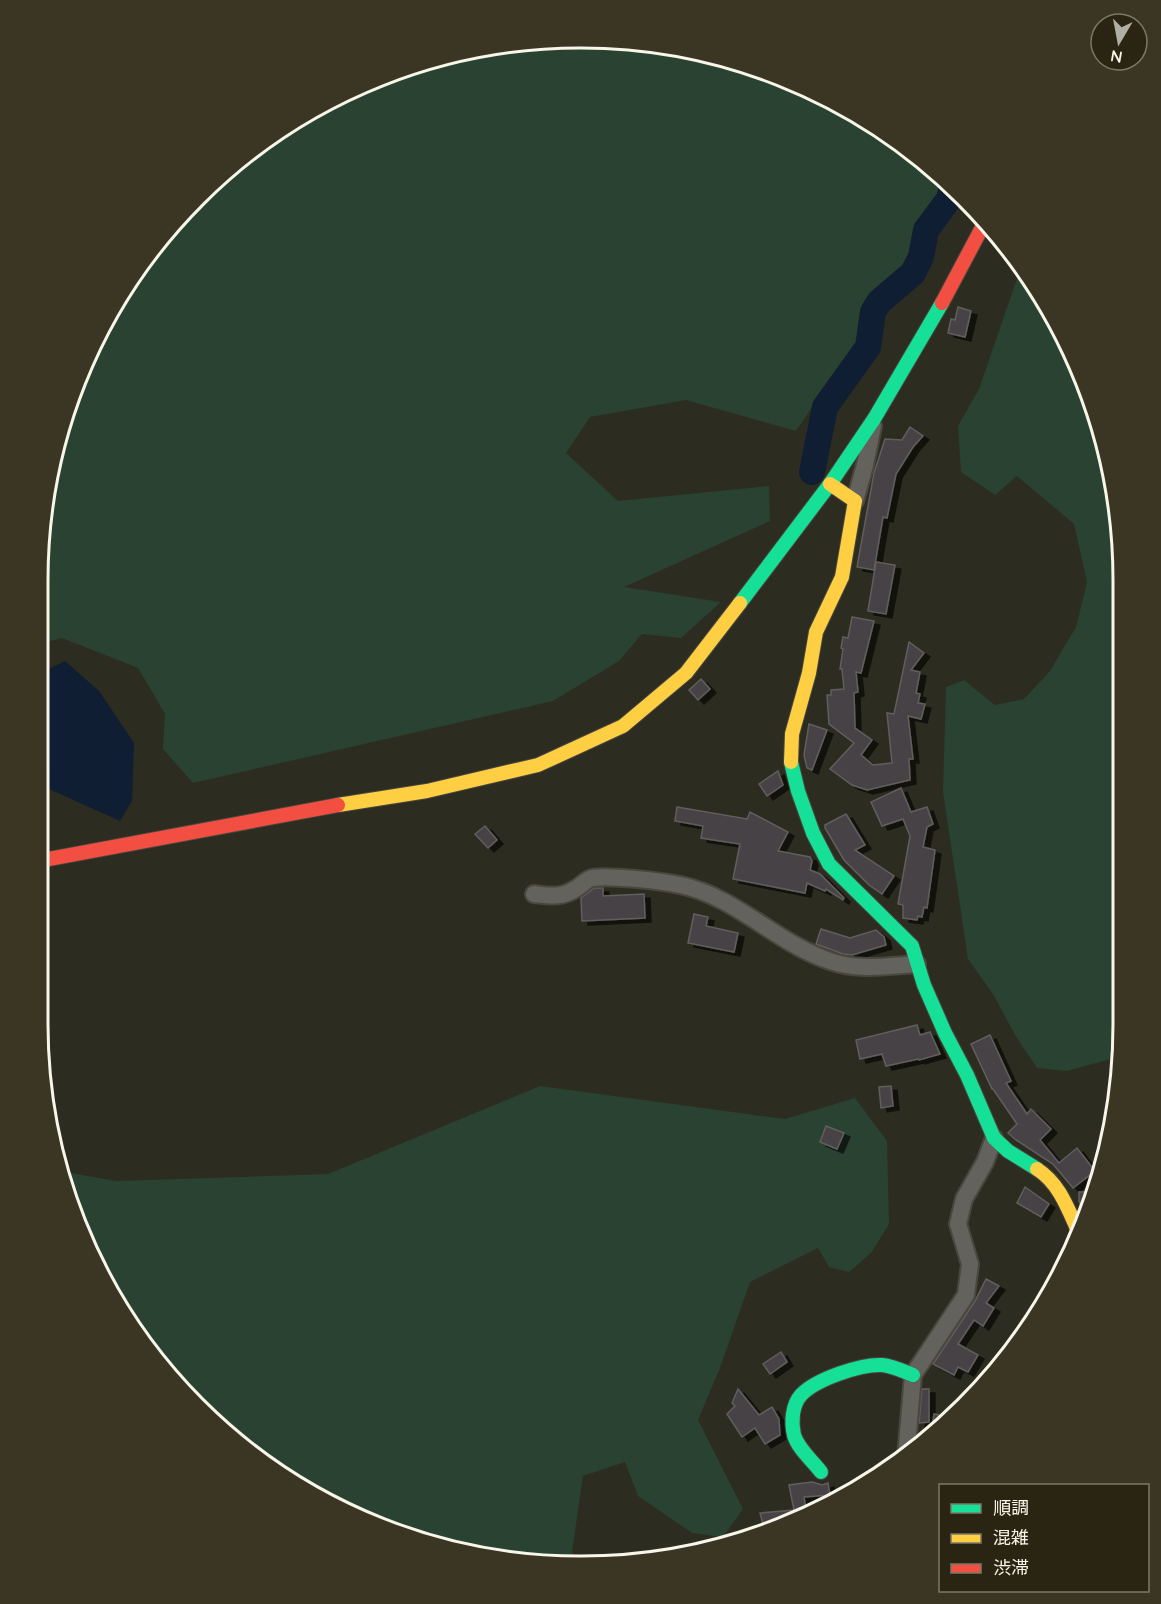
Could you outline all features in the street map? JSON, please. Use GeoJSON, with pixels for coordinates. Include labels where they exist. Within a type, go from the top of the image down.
{"type":"FeatureCollection","features":[{"type":"Feature","properties":{"kind":"street"},"geometry":{"type":"LineString","coordinates":[[48,859],[439,788],[538,765],[623,726],[686,673],[830,484],[874,418],[943,301],[981,229]]}},
{"type":"Feature","properties":{"kind":"street"},"geometry":{"type":"LineString","coordinates":[[874,418],[855,501],[842,577],[816,632],[809,673],[792,734],[790,756],[798,791],[813,833],[829,864],[912,946],[941,1023],[967,1075],[994,1138],[1008,1151],[1046,1175],[1060,1192],[1074,1222]]}},
{"type":"Feature","properties":{"kind":"street"},"geometry":{"type":"LineString","coordinates":[[830,484],[855,501]]}},
{"type":"Feature","properties":{"kind":"street"},"geometry":{"type":"LineString","coordinates":[[534,894],[558,897],[568,894],[591,878],[649,880],[679,884],[703,891],[801,950],[832,962],[854,967],[917,964]]}},
{"type":"Feature","properties":{"kind":"street"},"geometry":{"type":"LineString","coordinates":[[907,1444],[913,1375],[966,1295],[970,1264],[958,1224],[964,1199],[985,1162],[994,1138]]}},
{"type":"Feature","properties":{"kind":"street"},"geometry":{"type":"LineString","coordinates":[[821,1472],[800,1447],[794,1434],[792,1417],[796,1401],[806,1391],[836,1375],[879,1364],[913,1375]]}},
{"type":"Feature","properties":{"kind":"green space"},"geometry":{"type":"Polygon","coordinates":[[[580,48],[650,53],[684,58],[752,76],[816,103],[876,138],[905,158],[942,190],[881,305],[796,431],[686,400],[590,417],[566,453],[618,501],[769,486],[770,521],[624,587],[721,602],[681,638],[642,634],[619,661],[553,701],[193,783],[163,749],[165,714],[138,668],[62,638],[48,642],[49,546],[58,477],[76,409],[119,314],[158,256],[180,229],[229,180],[285,138],[345,103],[409,76],[477,58],[546,49],[580,48]]]}},
{"type":"Feature","properties":{"kind":"green space"},"geometry":{"type":"Polygon","coordinates":[[[1018,277],[1042,314],[1058,345],[1085,409],[1103,477],[1112,546],[1112,1058],[1067,1071],[1037,1068],[1015,1035],[993,994],[968,959],[943,792],[946,687],[964,680],[995,705],[1024,699],[1050,671],[1076,627],[1087,582],[1074,524],[1017,476],[995,495],[961,472],[958,426],[979,389],[1018,277]]]}},
{"type":"Feature","properties":{"kind":"green space"},"geometry":{"type":"Polygon","coordinates":[[[540,1086],[785,1119],[855,1098],[887,1141],[889,1224],[872,1252],[849,1272],[829,1267],[818,1248],[750,1282],[720,1368],[698,1420],[743,1509],[723,1536],[692,1533],[638,1496],[625,1462],[583,1476],[572,1552],[574,1556],[546,1555],[477,1546],[409,1528],[314,1485],[256,1446],[229,1424],[180,1375],[138,1319],[103,1259],[76,1195],[69,1173],[116,1181],[328,1174],[540,1086]]]}},
{"type":"Feature","properties":{"kind":"water"},"geometry":{"type":"Polygon","coordinates":[[[65,661],[99,691],[134,743],[132,801],[120,821],[48,789],[48,669],[65,661]]]}},
{"type":"Feature","properties":{"kind":"building"},"geometry":{"type":"Polygon","coordinates":[[[958,307],[971,311],[965,337],[948,333],[951,319],[955,320],[958,307]]]}},
{"type":"Feature","properties":{"kind":"building"},"geometry":{"type":"Polygon","coordinates":[[[910,427],[923,436],[896,474],[887,518],[883,517],[874,570],[857,567],[874,473],[885,439],[902,440],[910,427]]]}},
{"type":"Feature","properties":{"kind":"building"},"geometry":{"type":"Polygon","coordinates":[[[876,562],[895,565],[886,614],[868,611],[876,562]]]}},
{"type":"Feature","properties":{"kind":"building"},"geometry":{"type":"Polygon","coordinates":[[[852,617],[874,621],[861,673],[856,672],[858,692],[854,693],[855,728],[872,740],[861,755],[873,765],[892,763],[887,713],[894,714],[909,642],[924,653],[911,670],[920,672],[916,693],[920,694],[918,703],[925,704],[921,719],[908,716],[913,759],[909,759],[910,780],[867,790],[852,785],[830,769],[854,743],[829,724],[827,695],[831,695],[831,690],[844,689],[842,669],[840,669],[843,649],[841,648],[843,637],[848,638],[852,617]]]}},
{"type":"Feature","properties":{"kind":"building"},"geometry":{"type":"Polygon","coordinates":[[[701,679],[710,689],[698,700],[689,690],[701,679]]]}},
{"type":"Feature","properties":{"kind":"building"},"geometry":{"type":"Polygon","coordinates":[[[809,724],[827,730],[812,770],[807,768],[804,755],[809,724]]]}},
{"type":"Feature","properties":{"kind":"building"},"geometry":{"type":"Polygon","coordinates":[[[778,771],[783,785],[767,796],[759,784],[778,771]]]}},
{"type":"Feature","properties":{"kind":"building"},"geometry":{"type":"Polygon","coordinates":[[[901,788],[911,812],[927,807],[933,824],[927,827],[923,847],[935,850],[927,908],[924,907],[922,917],[918,916],[917,920],[903,918],[903,905],[898,904],[910,836],[903,819],[882,826],[871,802],[901,788]]]}},
{"type":"Feature","properties":{"kind":"building"},"geometry":{"type":"Polygon","coordinates":[[[677,807],[747,819],[750,812],[788,832],[778,851],[810,857],[812,861],[810,870],[820,874],[844,898],[843,900],[826,889],[825,891],[807,883],[805,893],[733,879],[740,844],[701,838],[703,826],[675,821],[677,807]]]}},
{"type":"Feature","properties":{"kind":"building"},"geometry":{"type":"Polygon","coordinates":[[[846,814],[865,845],[855,850],[894,876],[882,894],[869,885],[844,860],[825,828],[825,825],[846,814]]]}},
{"type":"Feature","properties":{"kind":"building"},"geometry":{"type":"Polygon","coordinates":[[[485,826],[497,840],[488,848],[475,834],[485,826]]]}},
{"type":"Feature","properties":{"kind":"building"},"geometry":{"type":"Polygon","coordinates":[[[594,888],[603,888],[603,896],[644,894],[645,918],[582,921],[581,898],[594,888]]]}},
{"type":"Feature","properties":{"kind":"building"},"geometry":{"type":"Polygon","coordinates":[[[694,914],[708,917],[706,926],[738,933],[734,952],[688,943],[694,914]]]}},
{"type":"Feature","properties":{"kind":"building"},"geometry":{"type":"Polygon","coordinates":[[[821,929],[850,938],[876,930],[884,937],[886,945],[852,955],[843,954],[816,944],[821,929]]]}},
{"type":"Feature","properties":{"kind":"building"},"geometry":{"type":"Polygon","coordinates":[[[917,1025],[920,1035],[930,1032],[940,1054],[886,1066],[882,1054],[860,1059],[856,1040],[917,1025]]]}},
{"type":"Feature","properties":{"kind":"building"},"geometry":{"type":"Polygon","coordinates":[[[990,1035],[1011,1081],[1006,1083],[1027,1114],[1031,1109],[1051,1129],[1040,1140],[1059,1163],[1077,1148],[1093,1168],[1091,1174],[1073,1188],[1053,1164],[1008,1133],[1017,1124],[992,1089],[971,1044],[990,1035]]]}},
{"type":"Feature","properties":{"kind":"building"},"geometry":{"type":"Polygon","coordinates":[[[891,1086],[893,1106],[881,1108],[879,1087],[891,1086]]]}},
{"type":"Feature","properties":{"kind":"building"},"geometry":{"type":"Polygon","coordinates":[[[826,1126],[844,1133],[837,1149],[820,1142],[826,1126]]]}},
{"type":"Feature","properties":{"kind":"building"},"geometry":{"type":"Polygon","coordinates":[[[1025,1187],[1049,1204],[1041,1217],[1017,1203],[1025,1187]]]}},
{"type":"Feature","properties":{"kind":"building"},"geometry":{"type":"Polygon","coordinates":[[[1079,1192],[1086,1192],[1081,1205],[1079,1192]]]}},
{"type":"Feature","properties":{"kind":"building"},"geometry":{"type":"Polygon","coordinates":[[[986,1279],[999,1286],[986,1303],[994,1308],[983,1326],[974,1320],[958,1344],[978,1355],[968,1372],[958,1367],[954,1375],[933,1364],[975,1301],[986,1279]]]}},
{"type":"Feature","properties":{"kind":"building"},"geometry":{"type":"Polygon","coordinates":[[[781,1352],[787,1362],[770,1374],[763,1364],[781,1352]]]}},
{"type":"Feature","properties":{"kind":"building"},"geometry":{"type":"Polygon","coordinates":[[[738,1389],[759,1415],[772,1407],[779,1419],[780,1435],[765,1444],[755,1428],[742,1437],[727,1414],[735,1406],[732,1403],[738,1389]]]}},
{"type":"Feature","properties":{"kind":"building"},"geometry":{"type":"Polygon","coordinates":[[[922,1389],[929,1389],[929,1422],[919,1423],[922,1389]]]}},
{"type":"Feature","properties":{"kind":"building"},"geometry":{"type":"Polygon","coordinates":[[[934,1414],[941,1415],[933,1423],[934,1414]]]}},
{"type":"Feature","properties":{"kind":"building"},"geometry":{"type":"Polygon","coordinates":[[[812,1482],[822,1485],[828,1483],[830,1494],[804,1497],[805,1506],[763,1524],[760,1513],[794,1510],[789,1485],[812,1482]]]}},
{"type":"Feature","properties":{"kind":"waterway"},"geometry":{"type":"LineString","coordinates":[[812,472],[825,407],[868,347],[873,312],[879,302],[913,273],[921,257],[926,230],[950,197]]}},
{"type":"Feature","properties":{"kind":"traffic: fast"},"geometry":{"type":"LineString","coordinates":[[740,603],[830,484],[874,419],[942,303]]}},
{"type":"Feature","properties":{"kind":"traffic: fast"},"geometry":{"type":"LineString","coordinates":[[791,762],[798,791],[813,833],[829,864],[912,946],[924,985],[994,1138],[1008,1151],[1037,1169]]}},
{"type":"Feature","properties":{"kind":"traffic: fast"},"geometry":{"type":"LineString","coordinates":[[821,1472],[802,1450],[794,1435],[793,1414],[801,1395],[828,1378],[873,1365],[882,1365],[913,1375]]}},
{"type":"Feature","properties":{"kind":"traffic: slow"},"geometry":{"type":"LineString","coordinates":[[791,762],[792,734],[809,673],[816,632],[842,577],[855,501],[830,484]]}},
{"type":"Feature","properties":{"kind":"traffic: slow"},"geometry":{"type":"LineString","coordinates":[[338,805],[427,791],[538,765],[623,726],[686,673],[740,603]]}},
{"type":"Feature","properties":{"kind":"traffic: slow"},"geometry":{"type":"LineString","coordinates":[[1037,1169],[1052,1182],[1074,1222]]}},
{"type":"Feature","properties":{"kind":"traffic: jam"},"geometry":{"type":"LineString","coordinates":[[942,303],[981,229]]}},
{"type":"Feature","properties":{"kind":"traffic: jam"},"geometry":{"type":"LineString","coordinates":[[48,859],[338,805]]}}]}
